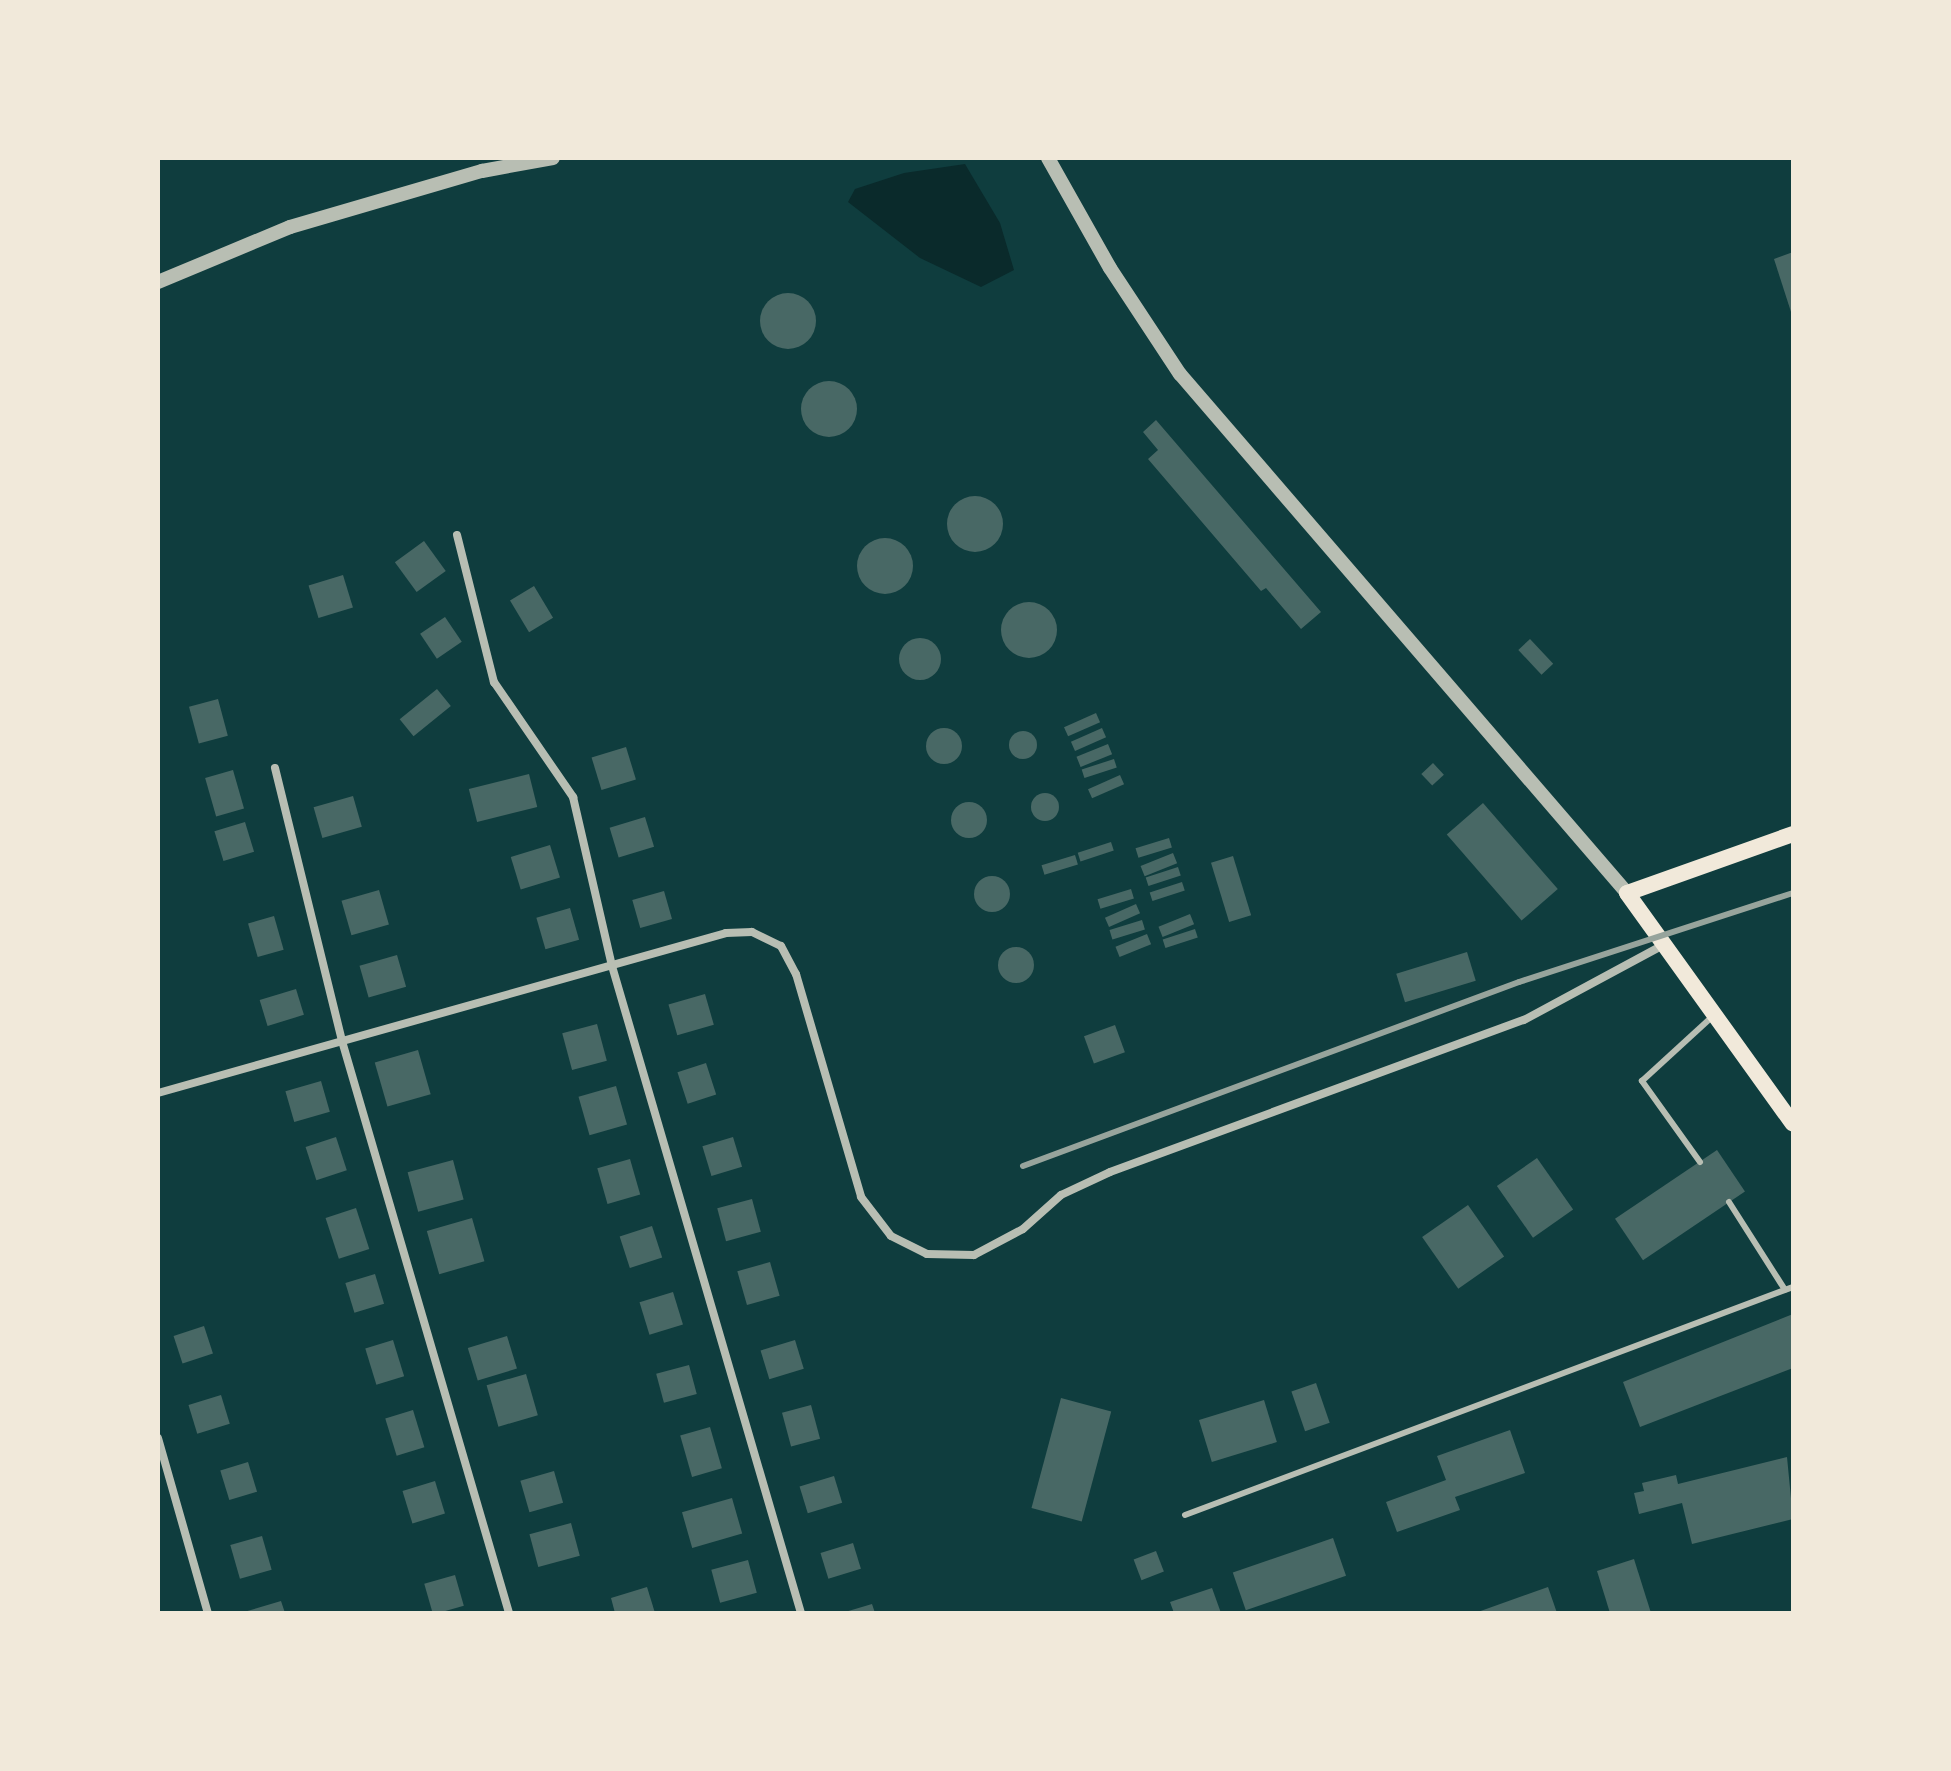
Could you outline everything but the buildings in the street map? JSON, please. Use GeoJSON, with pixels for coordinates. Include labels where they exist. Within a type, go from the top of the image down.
{"type":"FeatureCollection","features":[{"type":"Feature","properties":{"kind":"main road"},"geometry":{"type":"LineString","coordinates":[[1793,834],[1627,893],[1793,1124]]}},
{"type":"Feature","properties":{"kind":"street"},"geometry":{"type":"LineString","coordinates":[[158,282],[290,227],[482,171],[553,158]]}},
{"type":"Feature","properties":{"kind":"street"},"geometry":{"type":"LineString","coordinates":[[1048,158],[1110,268],[1180,374],[1627,893]]}},
{"type":"Feature","properties":{"kind":"street"},"geometry":{"type":"LineString","coordinates":[[457,535],[494,682],[573,797],[612,966],[801,1613]]}},
{"type":"Feature","properties":{"kind":"street"},"geometry":{"type":"LineString","coordinates":[[275,768],[342,1041],[509,1613]]}},
{"type":"Feature","properties":{"kind":"street"},"geometry":{"type":"LineString","coordinates":[[158,1093],[726,933],[752,932],[781,946],[796,974],[861,1197],[891,1236],[927,1254],[974,1255],[1023,1229],[1061,1195],[1110,1172],[1524,1020],[1665,944]]}},
{"type":"Feature","properties":{"kind":"street"},"geometry":{"type":"LineString","coordinates":[[158,1438],[208,1613]]}},
{"type":"Feature","properties":{"kind":"lane"},"geometry":{"type":"LineString","coordinates":[[1700,1162],[1642,1081],[1715,1014]]}},
{"type":"Feature","properties":{"kind":"lane"},"geometry":{"type":"LineString","coordinates":[[1185,1515],[1789,1288],[1729,1202]]}},
{"type":"Feature","properties":{"kind":"water"},"geometry":{"type":"Polygon","coordinates":[[[965,164],[1000,223],[1014,270],[981,287],[920,258],[848,202],[855,189],[904,173],[965,164]]]}},
{"type":"Feature","properties":{"kind":"railway"},"geometry":{"type":"LineString","coordinates":[[1023,1166],[1519,982],[1793,893]]}}]}
